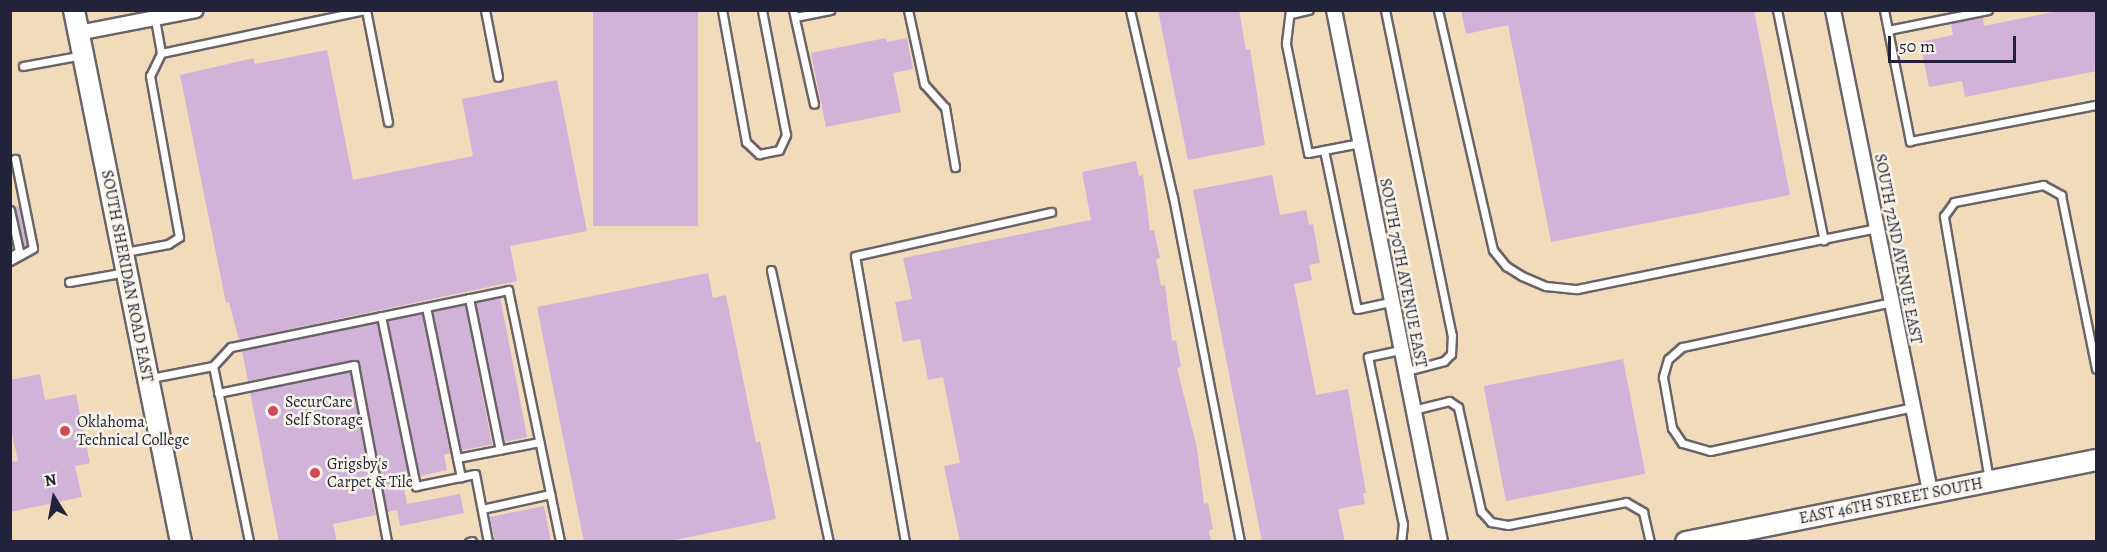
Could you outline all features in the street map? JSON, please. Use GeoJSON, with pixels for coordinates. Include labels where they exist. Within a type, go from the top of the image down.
{"type":"FeatureCollection","features":[{"type":"Feature","properties":{"kind":"main road","name":"SOUTH SHERIDAN ROAD EAST"},"geometry":{"type":"LineString","coordinates":[[74,10],[181,542]]}},
{"type":"Feature","properties":{"kind":"main road","name":"EAST 46TH STREET SOUTH"},"geometry":{"type":"LineString","coordinates":[[1686,542],[2097,460]]}},
{"type":"Feature","properties":{"kind":"street"},"geometry":{"type":"LineString","coordinates":[[78,33],[196,10]]}},
{"type":"Feature","properties":{"kind":"street","name":"SOUTH 70TH AVENUE EAST"},"geometry":{"type":"LineString","coordinates":[[1334,10],[1440,542]]}},
{"type":"Feature","properties":{"kind":"street","name":"SOUTH 72ND AVENUE EAST"},"geometry":{"type":"LineString","coordinates":[[1833,10],[1930,493]]}},
{"type":"Feature","properties":{"kind":"lane"},"geometry":{"type":"LineString","coordinates":[[161,53],[365,10],[388,122]]}},
{"type":"Feature","properties":{"kind":"lane"},"geometry":{"type":"LineString","coordinates":[[485,10],[498,77]]}},
{"type":"Feature","properties":{"kind":"lane"},"geometry":{"type":"LineString","coordinates":[[722,10],[746,142],[759,154],[779,150],[786,135],[762,10]]}},
{"type":"Feature","properties":{"kind":"lane"},"geometry":{"type":"LineString","coordinates":[[814,104],[794,14],[830,10]]}},
{"type":"Feature","properties":{"kind":"lane"},"geometry":{"type":"LineString","coordinates":[[908,10],[924,84],[945,107],[955,167]]}},
{"type":"Feature","properties":{"kind":"lane"},"geometry":{"type":"LineString","coordinates":[[1130,10],[1173,197],[1240,542]]}},
{"type":"Feature","properties":{"kind":"lane"},"geometry":{"type":"LineString","coordinates":[[1309,10],[1291,12],[1286,44],[1308,153],[1360,142]]}},
{"type":"Feature","properties":{"kind":"lane"},"geometry":{"type":"LineString","coordinates":[[1385,10],[1452,336],[1450,354],[1444,361],[1405,371]]}},
{"type":"Feature","properties":{"kind":"lane"},"geometry":{"type":"LineString","coordinates":[[1438,10],[1493,250],[1506,266],[1522,276],[1546,286],[1577,289],[1877,228]]}},
{"type":"Feature","properties":{"kind":"lane"},"geometry":{"type":"LineString","coordinates":[[1777,10],[1824,240]]}},
{"type":"Feature","properties":{"kind":"lane"},"geometry":{"type":"LineString","coordinates":[[1884,10],[1910,141],[2097,105]]}},
{"type":"Feature","properties":{"kind":"lane"},"geometry":{"type":"LineString","coordinates":[[1888,30],[1988,10]]}},
{"type":"Feature","properties":{"kind":"lane"},"geometry":{"type":"LineString","coordinates":[[69,282],[125,262],[179,237],[150,75],[161,53],[155,19]]}},
{"type":"Feature","properties":{"kind":"lane"},"geometry":{"type":"LineString","coordinates":[[23,66],[83,55]]}},
{"type":"Feature","properties":{"kind":"lane"},"geometry":{"type":"LineString","coordinates":[[1324,150],[1347,274],[1357,309],[1391,302]]}},
{"type":"Feature","properties":{"kind":"lane"},"geometry":{"type":"LineString","coordinates":[[10,259],[33,248],[15,159]]}},
{"type":"Feature","properties":{"kind":"lane"},"geometry":{"type":"LineString","coordinates":[[1989,482],[1944,216],[1954,202],[2043,185],[2061,195],[2097,369]]}},
{"type":"Feature","properties":{"kind":"lane"},"geometry":{"type":"LineString","coordinates":[[10,210],[19,251],[10,259]]}},
{"type":"Feature","properties":{"kind":"lane"},"geometry":{"type":"LineString","coordinates":[[905,542],[855,256],[1051,212]]}},
{"type":"Feature","properties":{"kind":"lane"},"geometry":{"type":"LineString","coordinates":[[771,270],[829,542]]}},
{"type":"Feature","properties":{"kind":"lane"},"geometry":{"type":"LineString","coordinates":[[148,378],[213,366],[231,347],[508,290],[560,542]]}},
{"type":"Feature","properties":{"kind":"lane"},"geometry":{"type":"LineString","coordinates":[[470,298],[500,450]]}},
{"type":"Feature","properties":{"kind":"lane"},"geometry":{"type":"LineString","coordinates":[[1892,302],[1682,347],[1668,359],[1663,377],[1672,428],[1682,443],[1710,451],[1913,407]]}},
{"type":"Feature","properties":{"kind":"lane"},"geometry":{"type":"LineString","coordinates":[[426,307],[461,477]]}},
{"type":"Feature","properties":{"kind":"lane"},"geometry":{"type":"LineString","coordinates":[[381,316],[416,486],[475,474],[488,542]]}},
{"type":"Feature","properties":{"kind":"lane"},"geometry":{"type":"LineString","coordinates":[[1400,350],[1368,357],[1403,524],[1401,542]]}},
{"type":"Feature","properties":{"kind":"lane"},"geometry":{"type":"LineString","coordinates":[[218,393],[354,365],[387,542]]}},
{"type":"Feature","properties":{"kind":"lane"},"geometry":{"type":"LineString","coordinates":[[213,366],[249,542]]}},
{"type":"Feature","properties":{"kind":"lane"},"geometry":{"type":"LineString","coordinates":[[1413,410],[1449,400],[1458,407],[1481,511],[1491,522],[1508,525],[1626,502],[1643,512],[1650,542]]}},
{"type":"Feature","properties":{"kind":"lane"},"geometry":{"type":"LineString","coordinates":[[457,458],[539,442]]}},
{"type":"Feature","properties":{"kind":"lane"},"geometry":{"type":"LineString","coordinates":[[482,508],[550,494]]}},
{"type":"Feature","properties":{"kind":"building"},"geometry":{"type":"Polygon","coordinates":[[[593,10],[698,10],[698,226],[593,226],[593,10]]]}},
{"type":"Feature","properties":{"kind":"building"},"geometry":{"type":"Polygon","coordinates":[[[1158,10],[1239,10],[1246,50],[1250,49],[1265,145],[1188,160],[1158,10]]]}},
{"type":"Feature","properties":{"kind":"building"},"geometry":{"type":"Polygon","coordinates":[[[1461,10],[1754,10],[1790,195],[1551,242],[1508,25],[1466,34],[1461,10]]]}},
{"type":"Feature","properties":{"kind":"building"},"geometry":{"type":"Polygon","coordinates":[[[2062,10],[2097,10],[2097,71],[1965,97],[1962,81],[1929,87],[1920,42],[1953,35],[1951,23],[1983,17],[1984,26],[2062,10]]]}},
{"type":"Feature","properties":{"kind":"building"},"geometry":{"type":"Polygon","coordinates":[[[886,38],[887,42],[907,38],[913,69],[893,73],[901,112],[826,127],[811,53],[886,38]]]}},
{"type":"Feature","properties":{"kind":"building"},"geometry":{"type":"Polygon","coordinates":[[[327,50],[353,180],[473,156],[462,99],[557,80],[587,231],[510,246],[517,281],[239,340],[229,302],[226,303],[180,75],[254,58],[255,64],[327,50]]]}},
{"type":"Feature","properties":{"kind":"building"},"geometry":{"type":"Polygon","coordinates":[[[1136,161],[1139,176],[1143,175],[1150,231],[1154,230],[1160,258],[1156,259],[1161,286],[1165,285],[1172,341],[1176,340],[1181,367],[1177,368],[1197,448],[1204,504],[1208,503],[1213,529],[1209,530],[1211,542],[960,542],[944,466],[960,463],[943,377],[928,380],[920,339],[903,342],[895,302],[912,299],[903,258],[1091,220],[1082,172],[1136,161]]]}},
{"type":"Feature","properties":{"kind":"building"},"geometry":{"type":"Polygon","coordinates":[[[1272,175],[1280,215],[1306,210],[1309,225],[1313,224],[1320,263],[1309,265],[1312,280],[1294,284],[1316,395],[1348,389],[1366,493],[1363,493],[1365,504],[1338,509],[1345,542],[1262,542],[1193,190],[1272,175]]]}},
{"type":"Feature","properties":{"kind":"building"},"geometry":{"type":"Polygon","coordinates":[[[19,206],[27,245],[24,247],[15,207],[19,206]]]}},
{"type":"Feature","properties":{"kind":"building"},"geometry":{"type":"Polygon","coordinates":[[[708,273],[713,298],[726,295],[756,443],[760,441],[776,519],[665,542],[584,542],[537,307],[708,273]]]}},
{"type":"Feature","properties":{"kind":"building"},"geometry":{"type":"Polygon","coordinates":[[[500,297],[527,437],[503,442],[475,302],[500,297]]]}},
{"type":"Feature","properties":{"kind":"building"},"geometry":{"type":"Polygon","coordinates":[[[465,305],[492,444],[460,451],[433,311],[465,305]]]}},
{"type":"Feature","properties":{"kind":"building"},"geometry":{"type":"Polygon","coordinates":[[[422,314],[450,453],[444,455],[447,470],[420,476],[388,321],[422,314]]]}},
{"type":"Feature","properties":{"kind":"building"},"geometry":{"type":"Polygon","coordinates":[[[377,323],[409,478],[402,479],[407,504],[460,494],[464,513],[400,526],[397,510],[387,512],[356,360],[248,381],[242,351],[377,323]]]}},
{"type":"Feature","properties":{"kind":"building"},"geometry":{"type":"Polygon","coordinates":[[[1623,359],[1645,474],[1506,501],[1484,386],[1623,359]]]}},
{"type":"Feature","properties":{"kind":"building"},"geometry":{"type":"Polygon","coordinates":[[[350,372],[376,515],[333,524],[337,542],[279,542],[250,392],[350,372]]]}},
{"type":"Feature","properties":{"kind":"building"},"geometry":{"type":"Polygon","coordinates":[[[40,374],[45,400],[76,394],[90,463],[75,466],[82,497],[10,512],[10,462],[18,461],[10,425],[10,380],[40,374]]]}},
{"type":"Feature","properties":{"kind":"building"},"geometry":{"type":"Polygon","coordinates":[[[544,506],[551,542],[495,542],[490,517],[544,506]]]}},
{"type":"Feature","properties":{"kind":"place","name":"SecurCare Self Storage"},"geometry":{"type":"Point","coordinates":[273,411]}},
{"type":"Feature","properties":{"kind":"place","name":"Oklahoma Technical College"},"geometry":{"type":"Point","coordinates":[65,431]}},
{"type":"Feature","properties":{"kind":"place","name":"Grigsby's Carpet & Tile"},"geometry":{"type":"Point","coordinates":[315,473]}}]}
